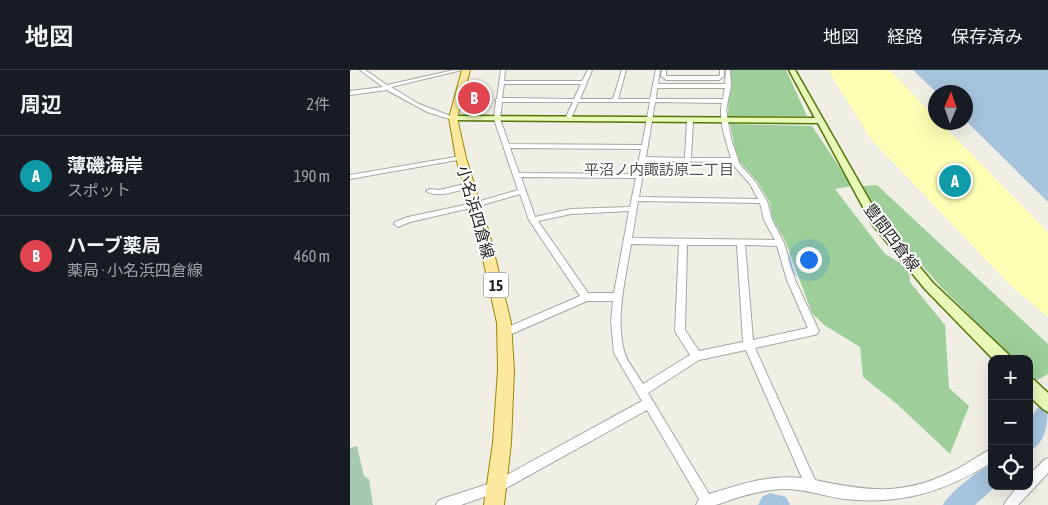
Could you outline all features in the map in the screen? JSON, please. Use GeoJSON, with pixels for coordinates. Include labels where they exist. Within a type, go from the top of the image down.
{"type":"FeatureCollection","features":[{"type":"Feature","properties":{"kind":"main road","name":"小名浜四倉線"},"geometry":{"type":"LineString","coordinates":[[466,70],[453,118],[461,158],[499,296],[504,332],[505,388],[494,505]]}},
{"type":"Feature","properties":{"kind":"main road","name":"豊間四倉線"},"geometry":{"type":"LineString","coordinates":[[792,70],[876,222],[929,286],[999,355]]}},
{"type":"Feature","properties":{"kind":"main road"},"geometry":{"type":"LineString","coordinates":[[453,118],[819,121]]}},
{"type":"Feature","properties":{"kind":"street"},"geometry":{"type":"LineString","coordinates":[[362,70],[440,116],[453,118]]}},
{"type":"Feature","properties":{"kind":"street"},"geometry":{"type":"LineString","coordinates":[[350,93],[389,87],[418,78],[460,70]]}},
{"type":"Feature","properties":{"kind":"street"},"geometry":{"type":"LineString","coordinates":[[503,70],[497,119],[522,191],[533,220],[586,297]]}},
{"type":"Feature","properties":{"kind":"street"},"geometry":{"type":"LineString","coordinates":[[568,119],[590,70]]}},
{"type":"Feature","properties":{"kind":"street"},"geometry":{"type":"LineString","coordinates":[[615,100],[624,70]]}},
{"type":"Feature","properties":{"kind":"street"},"geometry":{"type":"LineString","coordinates":[[661,70],[666,78],[719,78],[722,76],[722,70]]}},
{"type":"Feature","properties":{"kind":"street"},"geometry":{"type":"LineString","coordinates":[[661,70],[653,101],[618,297],[616,321],[619,353],[643,390],[706,504],[777,483],[858,495],[894,497],[933,489],[964,474],[988,458]]}},
{"type":"Feature","properties":{"kind":"street"},"geometry":{"type":"LineString","coordinates":[[643,390],[697,356],[748,343],[814,331],[791,280],[780,242],[768,220],[764,201],[753,184],[737,166],[728,139],[723,110],[728,86],[728,70]]}},
{"type":"Feature","properties":{"kind":"street"},"geometry":{"type":"LineString","coordinates":[[389,87],[390,79]]}},
{"type":"Feature","properties":{"kind":"street"},"geometry":{"type":"LineString","coordinates":[[502,82],[584,83]]}},
{"type":"Feature","properties":{"kind":"street"},"geometry":{"type":"LineString","coordinates":[[656,86],[728,86]]}},
{"type":"Feature","properties":{"kind":"street"},"geometry":{"type":"LineString","coordinates":[[498,100],[725,101]]}},
{"type":"Feature","properties":{"kind":"street"},"geometry":{"type":"LineString","coordinates":[[688,159],[690,120]]}},
{"type":"Feature","properties":{"kind":"street"},"geometry":{"type":"LineString","coordinates":[[506,146],[645,146]]}},
{"type":"Feature","properties":{"kind":"street"},"geometry":{"type":"LineString","coordinates":[[350,177],[461,158]]}},
{"type":"Feature","properties":{"kind":"street"},"geometry":{"type":"LineString","coordinates":[[643,159],[735,160]]}},
{"type":"Feature","properties":{"kind":"street"},"geometry":{"type":"LineString","coordinates":[[518,175],[640,176]]}},
{"type":"Feature","properties":{"kind":"street"},"geometry":{"type":"LineString","coordinates":[[430,191],[439,192],[469,185]]}},
{"type":"Feature","properties":{"kind":"street"},"geometry":{"type":"LineString","coordinates":[[398,224],[413,218],[475,205],[522,191]]}},
{"type":"Feature","properties":{"kind":"street"},"geometry":{"type":"LineString","coordinates":[[636,199],[764,201]]}},
{"type":"Feature","properties":{"kind":"street"},"geometry":{"type":"LineString","coordinates":[[533,220],[558,212],[592,208],[634,209]]}},
{"type":"Feature","properties":{"kind":"street"},"geometry":{"type":"LineString","coordinates":[[628,241],[780,242]]}},
{"type":"Feature","properties":{"kind":"street"},"geometry":{"type":"LineString","coordinates":[[683,242],[680,331],[697,356]]}},
{"type":"Feature","properties":{"kind":"street"},"geometry":{"type":"LineString","coordinates":[[741,242],[748,343],[812,487]]}},
{"type":"Feature","properties":{"kind":"street"},"geometry":{"type":"LineString","coordinates":[[504,332],[586,297],[618,297]]}},
{"type":"Feature","properties":{"kind":"street"},"geometry":{"type":"LineString","coordinates":[[442,505],[497,487],[650,403]]}},
{"type":"Feature","properties":{"kind":"street"},"geometry":{"type":"LineString","coordinates":[[1033,480],[1048,464]]}},
{"type":"Feature","properties":{"kind":"street"},"geometry":{"type":"LineString","coordinates":[[1010,505],[1024,490]]}},
{"type":"Feature","properties":{"kind":"shaded area"},"geometry":{"type":"Polygon","coordinates":[[[729,70],[786,70],[807,116],[728,117],[729,70]]]}},
{"type":"Feature","properties":{"kind":"shaded area"},"geometry":{"type":"Polygon","coordinates":[[[466,97],[468,97],[468,101],[482,99],[479,118],[471,117],[464,113],[466,97]]]}},
{"type":"Feature","properties":{"kind":"shaded area"},"geometry":{"type":"Polygon","coordinates":[[[730,124],[812,126],[852,186],[835,189],[885,254],[909,268],[910,282],[945,325],[949,388],[969,406],[950,454],[897,404],[863,377],[860,347],[824,325],[812,313],[785,240],[773,220],[769,201],[757,181],[737,159],[730,124]]]}},
{"type":"Feature","properties":{"kind":"shaded area"},"geometry":{"type":"Polygon","coordinates":[[[877,185],[1048,344],[1048,374],[1035,381],[1033,379],[1033,355],[1009,355],[940,286],[885,223],[862,186],[877,185]]]}},
{"type":"Feature","properties":{"kind":"shaded area"},"geometry":{"type":"Polygon","coordinates":[[[357,446],[364,476],[369,479],[373,505],[350,505],[350,448],[357,446]]]}},
{"type":"Feature","properties":{"kind":"sand"},"geometry":{"type":"Polygon","coordinates":[[[828,70],[890,70],[928,110],[928,130],[948,130],[1048,232],[1048,317],[1012,287],[871,139],[828,70]]]}},
{"type":"Feature","properties":{"kind":"water"},"geometry":{"type":"Polygon","coordinates":[[[913,70],[1048,70],[1048,202],[973,128],[973,85],[929,85],[913,70]]]}},
{"type":"Feature","properties":{"kind":"building"},"geometry":{"type":"Polygon","coordinates":[[[486,89],[486,97],[475,98],[477,91],[486,89]]]}},
{"type":"Feature","properties":{"kind":"waterway"},"geometry":{"type":"LineString","coordinates":[[1033,434],[1048,411]]}},
{"type":"Feature","properties":{"kind":"waterway"},"geometry":{"type":"LineString","coordinates":[[955,505],[959,504],[988,479]]}},
{"type":"Feature","properties":{"kind":"waterway"},"geometry":{"type":"LineString","coordinates":[[770,505],[778,505]]}},
{"type":"Feature","properties":{"kind":"place","name":"ハーブ薬局"},"geometry":{"type":"Point","coordinates":[474,98]}},
{"type":"Feature","properties":{"kind":"place","name":"薄磯海岸"},"geometry":{"type":"Point","coordinates":[955,181]}},
{"type":"Feature","properties":{"kind":"district","name":"平沼ノ内諏訪原二丁目"},"geometry":{"type":"Point","coordinates":[659,169]}}]}
